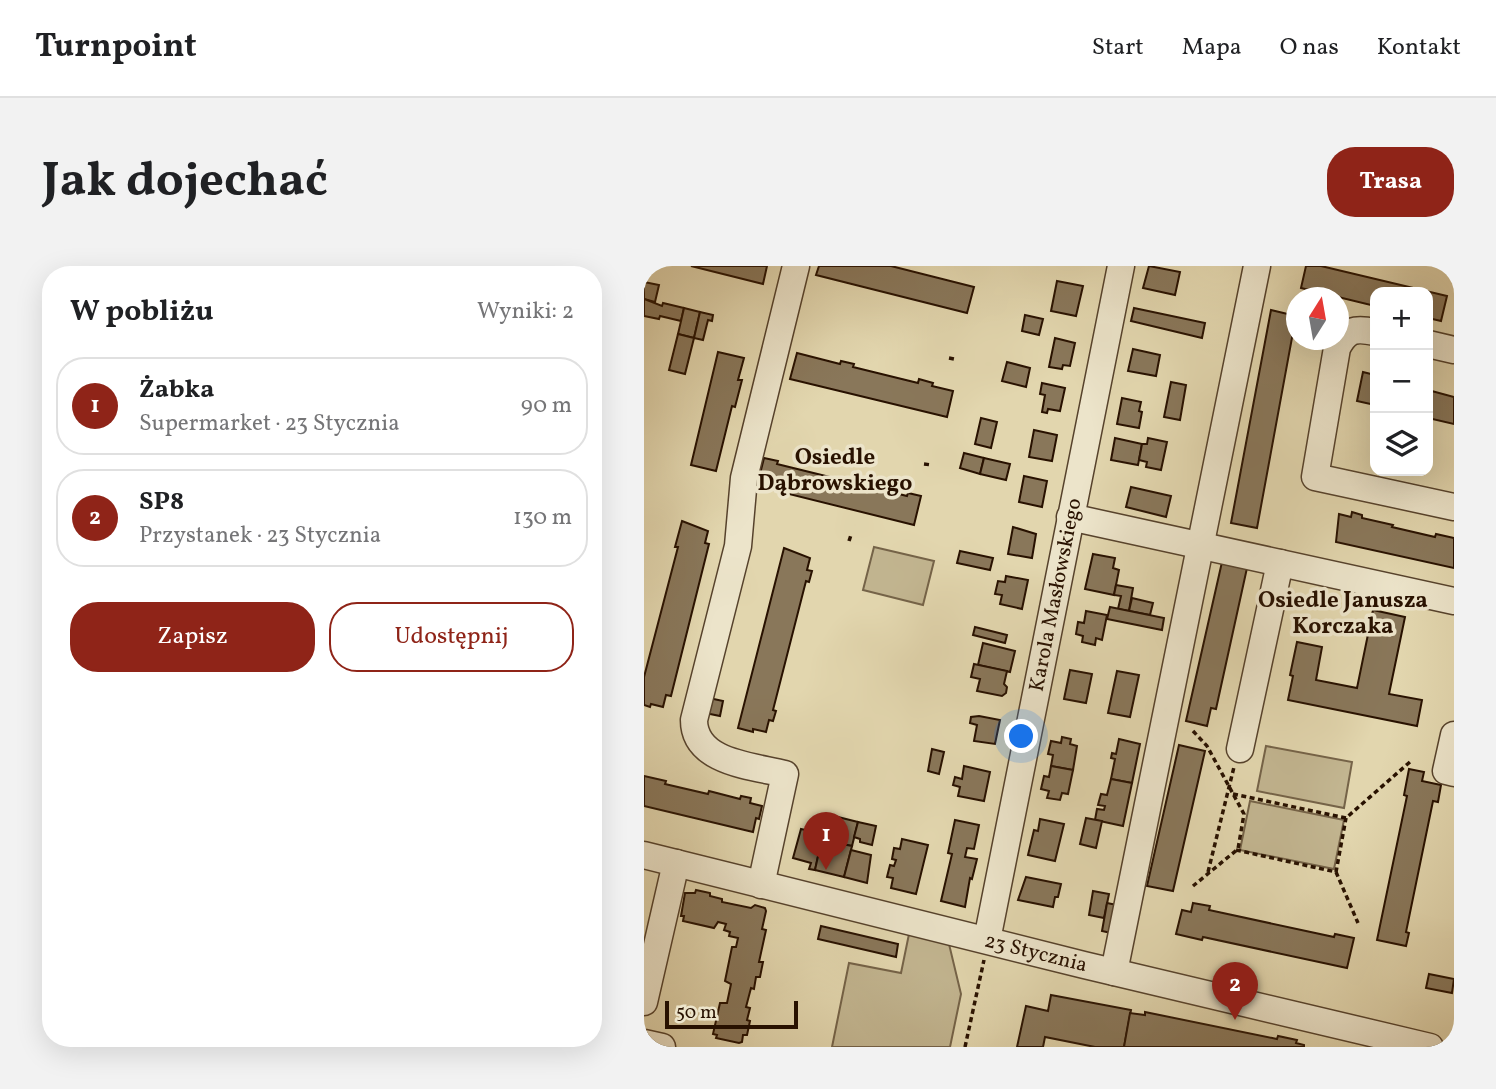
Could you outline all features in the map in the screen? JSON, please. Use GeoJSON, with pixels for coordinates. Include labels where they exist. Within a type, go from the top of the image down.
{"type":"FeatureCollection","features":[{"type":"Feature","properties":{"kind":"street"},"geometry":{"type":"LineString","coordinates":[[761,885],[785,774],[711,753],[699,744],[694,732],[694,720],[738,546],[744,478],[796,266]]}},
{"type":"Feature","properties":{"kind":"street","name":"Karola Masłowskiego"},"geometry":{"type":"LineString","coordinates":[[986,940],[1121,266]]}},
{"type":"Feature","properties":{"kind":"street"},"geometry":{"type":"LineString","coordinates":[[1114,972],[1256,266]]}},
{"type":"Feature","properties":{"kind":"street"},"geometry":{"type":"LineString","coordinates":[[1370,331],[1356,330],[1344,334],[1337,348],[1315,477],[1454,507]]}},
{"type":"Feature","properties":{"kind":"street"},"geometry":{"type":"LineString","coordinates":[[1433,345],[1454,350]]}},
{"type":"Feature","properties":{"kind":"street"},"geometry":{"type":"LineString","coordinates":[[1070,517],[1454,601]]}},
{"type":"Feature","properties":{"kind":"street"},"geometry":{"type":"LineString","coordinates":[[1240,749],[1280,563]]}},
{"type":"Feature","properties":{"kind":"street"},"geometry":{"type":"LineString","coordinates":[[1454,736],[1446,771],[1454,773]]}},
{"type":"Feature","properties":{"kind":"street","name":"23 Stycznia"},"geometry":{"type":"LineString","coordinates":[[644,855],[1114,972],[1331,1035],[1430,1047]]}},
{"type":"Feature","properties":{"kind":"street"},"geometry":{"type":"LineString","coordinates":[[644,1002],[676,863]]}},
{"type":"Feature","properties":{"kind":"street"},"geometry":{"type":"LineString","coordinates":[[644,1044],[662,1047]]}},
{"type":"Feature","properties":{"kind":"path"},"geometry":{"type":"LineString","coordinates":[[924,464],[932,465]]}},
{"type":"Feature","properties":{"kind":"path"},"geometry":{"type":"LineString","coordinates":[[849,541],[851,535]]}},
{"type":"Feature","properties":{"kind":"path"},"geometry":{"type":"LineString","coordinates":[[1193,730],[1207,746],[1244,814],[1238,849],[1193,886]]}},
{"type":"Feature","properties":{"kind":"path"},"geometry":{"type":"LineString","coordinates":[[1208,874],[1228,785],[1240,749]]}},
{"type":"Feature","properties":{"kind":"path"},"geometry":{"type":"LineString","coordinates":[[1358,923],[1336,872],[1346,818],[1411,761]]}},
{"type":"Feature","properties":{"kind":"path"},"geometry":{"type":"LineString","coordinates":[[1233,794],[1346,818]]}},
{"type":"Feature","properties":{"kind":"path"},"geometry":{"type":"LineString","coordinates":[[1236,850],[1336,872]]}},
{"type":"Feature","properties":{"kind":"path"},"geometry":{"type":"LineString","coordinates":[[965,1047],[984,965],[986,940]]}},
{"type":"Feature","properties":{"kind":"shaded area"},"geometry":{"type":"Polygon","coordinates":[[[874,547],[934,561],[923,605],[863,590],[874,547]]]}},
{"type":"Feature","properties":{"kind":"shaded area"},"geometry":{"type":"Polygon","coordinates":[[[1266,746],[1352,762],[1344,808],[1257,791],[1266,746]]]}},
{"type":"Feature","properties":{"kind":"shaded area"},"geometry":{"type":"Polygon","coordinates":[[[1250,801],[1344,820],[1334,869],[1240,850],[1250,801]]]}},
{"type":"Feature","properties":{"kind":"shaded area"},"geometry":{"type":"Polygon","coordinates":[[[909,934],[949,944],[961,994],[950,1047],[832,1047],[849,963],[901,973],[909,934]]]}},
{"type":"Feature","properties":{"kind":"building"},"geometry":{"type":"Polygon","coordinates":[[[691,266],[767,266],[763,284],[691,266]]]}},
{"type":"Feature","properties":{"kind":"building"},"geometry":{"type":"Polygon","coordinates":[[[819,266],[891,266],[974,287],[967,313],[816,275],[819,266]]]}},
{"type":"Feature","properties":{"kind":"building"},"geometry":{"type":"Polygon","coordinates":[[[1149,266],[1180,272],[1175,295],[1143,288],[1149,266]]]}},
{"type":"Feature","properties":{"kind":"building"},"geometry":{"type":"Polygon","coordinates":[[[1306,266],[1321,266],[1409,287],[1370,287],[1370,305],[1349,300],[1349,287],[1301,287],[1306,266]]]}},
{"type":"Feature","properties":{"kind":"building"},"geometry":{"type":"Polygon","coordinates":[[[1057,281],[1083,286],[1076,316],[1051,311],[1057,281]]]}},
{"type":"Feature","properties":{"kind":"building"},"geometry":{"type":"Polygon","coordinates":[[[644,282],[659,285],[655,302],[644,299],[644,282]]]}},
{"type":"Feature","properties":{"kind":"building"},"geometry":{"type":"Polygon","coordinates":[[[1433,293],[1447,296],[1441,321],[1433,319],[1433,293]]]}},
{"type":"Feature","properties":{"kind":"building"},"geometry":{"type":"Polygon","coordinates":[[[644,299],[662,306],[663,303],[684,308],[681,321],[660,316],[659,319],[644,316],[644,299]]]}},
{"type":"Feature","properties":{"kind":"building"},"geometry":{"type":"Polygon","coordinates":[[[684,308],[700,312],[694,338],[678,334],[684,308]]]}},
{"type":"Feature","properties":{"kind":"building"},"geometry":{"type":"Polygon","coordinates":[[[1134,308],[1205,323],[1202,338],[1131,321],[1134,308]]]}},
{"type":"Feature","properties":{"kind":"building"},"geometry":{"type":"Polygon","coordinates":[[[1271,310],[1286,314],[1286,350],[1290,350],[1257,528],[1231,523],[1271,310]]]}},
{"type":"Feature","properties":{"kind":"building"},"geometry":{"type":"Polygon","coordinates":[[[700,312],[713,315],[712,321],[708,320],[703,340],[694,338],[700,312]]]}},
{"type":"Feature","properties":{"kind":"building"},"geometry":{"type":"Polygon","coordinates":[[[1025,315],[1043,319],[1039,335],[1022,331],[1025,315]]]}},
{"type":"Feature","properties":{"kind":"building"},"geometry":{"type":"Polygon","coordinates":[[[678,334],[694,338],[685,374],[669,370],[678,334]]]}},
{"type":"Feature","properties":{"kind":"building"},"geometry":{"type":"Polygon","coordinates":[[[1055,338],[1075,343],[1070,366],[1063,365],[1062,369],[1049,367],[1055,338]]]}},
{"type":"Feature","properties":{"kind":"building"},"geometry":{"type":"Polygon","coordinates":[[[1133,349],[1160,355],[1156,376],[1128,371],[1133,349]]]}},
{"type":"Feature","properties":{"kind":"building"},"geometry":{"type":"Polygon","coordinates":[[[718,352],[744,358],[738,380],[742,380],[735,407],[732,406],[716,471],[691,465],[718,352]]]}},
{"type":"Feature","properties":{"kind":"building"},"geometry":{"type":"Polygon","coordinates":[[[797,353],[840,364],[841,361],[854,364],[853,367],[918,383],[919,379],[933,383],[932,386],[953,391],[947,417],[790,379],[797,353]]]}},
{"type":"Feature","properties":{"kind":"building"},"geometry":{"type":"Polygon","coordinates":[[[1007,362],[1030,368],[1026,387],[1002,381],[1007,362]]]}},
{"type":"Feature","properties":{"kind":"building"},"geometry":{"type":"Polygon","coordinates":[[[1363,372],[1370,374],[1370,404],[1357,401],[1363,372]]]}},
{"type":"Feature","properties":{"kind":"building"},"geometry":{"type":"Polygon","coordinates":[[[1171,382],[1186,385],[1180,420],[1164,417],[1171,382]]]}},
{"type":"Feature","properties":{"kind":"building"},"geometry":{"type":"Polygon","coordinates":[[[1042,383],[1065,388],[1060,411],[1048,409],[1047,413],[1042,412],[1045,395],[1040,394],[1042,383]]]}},
{"type":"Feature","properties":{"kind":"building"},"geometry":{"type":"Polygon","coordinates":[[[1433,391],[1454,397],[1454,424],[1433,419],[1433,391]]]}},
{"type":"Feature","properties":{"kind":"building"},"geometry":{"type":"Polygon","coordinates":[[[1122,398],[1141,402],[1139,428],[1117,424],[1122,398]]]}},
{"type":"Feature","properties":{"kind":"building"},"geometry":{"type":"Polygon","coordinates":[[[981,418],[997,422],[991,448],[975,444],[981,418]]]}},
{"type":"Feature","properties":{"kind":"building"},"geometry":{"type":"Polygon","coordinates":[[[1034,430],[1057,435],[1052,461],[1029,457],[1034,430]]]}},
{"type":"Feature","properties":{"kind":"building"},"geometry":{"type":"Polygon","coordinates":[[[1115,438],[1142,444],[1138,465],[1111,460],[1115,438]]]}},
{"type":"Feature","properties":{"kind":"building"},"geometry":{"type":"Polygon","coordinates":[[[1148,438],[1167,442],[1161,470],[1146,467],[1147,462],[1139,460],[1142,444],[1147,444],[1148,438]]]}},
{"type":"Feature","properties":{"kind":"building"},"geometry":{"type":"Polygon","coordinates":[[[964,453],[984,458],[980,474],[960,468],[964,453]]]}},
{"type":"Feature","properties":{"kind":"building"},"geometry":{"type":"Polygon","coordinates":[[[764,458],[778,461],[777,464],[907,496],[908,493],[921,496],[914,525],[757,486],[764,458]]]}},
{"type":"Feature","properties":{"kind":"building"},"geometry":{"type":"Polygon","coordinates":[[[984,458],[1010,464],[1006,480],[980,474],[984,458]]]}},
{"type":"Feature","properties":{"kind":"building"},"geometry":{"type":"Polygon","coordinates":[[[1024,476],[1047,481],[1042,507],[1019,502],[1024,476]]]}},
{"type":"Feature","properties":{"kind":"building"},"geometry":{"type":"Polygon","coordinates":[[[1131,487],[1171,496],[1166,517],[1126,507],[1131,487]]]}},
{"type":"Feature","properties":{"kind":"building"},"geometry":{"type":"Polygon","coordinates":[[[1352,512],[1362,515],[1362,518],[1393,525],[1392,527],[1435,537],[1436,534],[1454,538],[1454,568],[1336,542],[1339,514],[1351,517],[1352,512]]]}},
{"type":"Feature","properties":{"kind":"building"},"geometry":{"type":"Polygon","coordinates":[[[682,521],[708,531],[705,543],[709,544],[671,696],[666,695],[663,707],[651,704],[650,707],[644,705],[644,677],[678,547],[675,547],[682,521]]]}},
{"type":"Feature","properties":{"kind":"building"},"geometry":{"type":"Polygon","coordinates":[[[1013,527],[1036,534],[1032,558],[1008,554],[1013,527]]]}},
{"type":"Feature","properties":{"kind":"building"},"geometry":{"type":"Polygon","coordinates":[[[784,548],[810,558],[807,570],[812,571],[809,582],[806,581],[773,710],[776,711],[773,721],[769,720],[766,732],[753,729],[753,732],[738,728],[784,548]]]}},
{"type":"Feature","properties":{"kind":"building"},"geometry":{"type":"Polygon","coordinates":[[[960,551],[993,558],[990,570],[957,563],[960,551]]]}},
{"type":"Feature","properties":{"kind":"building"},"geometry":{"type":"Polygon","coordinates":[[[1093,554],[1115,558],[1113,568],[1119,570],[1114,595],[1085,589],[1093,554]]]}},
{"type":"Feature","properties":{"kind":"building"},"geometry":{"type":"Polygon","coordinates":[[[1222,562],[1247,568],[1216,709],[1211,708],[1207,726],[1186,721],[1222,562]]]}},
{"type":"Feature","properties":{"kind":"building"},"geometry":{"type":"Polygon","coordinates":[[[1006,576],[1028,580],[1022,609],[1000,604],[1002,595],[995,594],[998,581],[1005,582],[1006,576]]]}},
{"type":"Feature","properties":{"kind":"building"},"geometry":{"type":"Polygon","coordinates":[[[1116,585],[1133,588],[1129,611],[1118,609],[1121,596],[1114,595],[1116,585]]]}},
{"type":"Feature","properties":{"kind":"building"},"geometry":{"type":"Polygon","coordinates":[[[1132,598],[1153,603],[1150,615],[1129,611],[1132,598]]]}},
{"type":"Feature","properties":{"kind":"building"},"geometry":{"type":"Polygon","coordinates":[[[1110,607],[1164,618],[1162,630],[1107,619],[1110,607]]]}},
{"type":"Feature","properties":{"kind":"building"},"geometry":{"type":"Polygon","coordinates":[[[1373,610],[1405,617],[1389,694],[1422,700],[1417,726],[1288,700],[1297,642],[1322,647],[1316,680],[1357,688],[1373,610]]]}},
{"type":"Feature","properties":{"kind":"building"},"geometry":{"type":"Polygon","coordinates":[[[1086,611],[1107,615],[1102,640],[1096,638],[1095,645],[1082,642],[1083,636],[1076,634],[1078,622],[1084,623],[1086,611]]]}},
{"type":"Feature","properties":{"kind":"building"},"geometry":{"type":"Polygon","coordinates":[[[975,627],[1007,635],[1005,643],[973,635],[975,627]]]}},
{"type":"Feature","properties":{"kind":"building"},"geometry":{"type":"Polygon","coordinates":[[[983,643],[1015,651],[1010,672],[978,665],[983,643]]]}},
{"type":"Feature","properties":{"kind":"building"},"geometry":{"type":"Polygon","coordinates":[[[974,664],[1007,671],[1004,684],[1007,687],[1006,693],[1002,696],[977,691],[980,679],[971,677],[974,664]]]}},
{"type":"Feature","properties":{"kind":"building"},"geometry":{"type":"Polygon","coordinates":[[[1070,670],[1092,674],[1086,703],[1064,699],[1070,670]]]}},
{"type":"Feature","properties":{"kind":"building"},"geometry":{"type":"Polygon","coordinates":[[[1117,671],[1139,675],[1130,717],[1108,713],[1117,671]]]}},
{"type":"Feature","properties":{"kind":"building"},"geometry":{"type":"Polygon","coordinates":[[[709,698],[723,701],[720,716],[705,713],[709,698]]]}},
{"type":"Feature","properties":{"kind":"building"},"geometry":{"type":"Polygon","coordinates":[[[971,717],[1000,720],[995,744],[974,741],[977,725],[970,723],[971,717]]]}},
{"type":"Feature","properties":{"kind":"building"},"geometry":{"type":"Polygon","coordinates":[[[1062,737],[1071,739],[1070,744],[1077,746],[1073,770],[1051,766],[1053,755],[1048,754],[1051,741],[1061,743],[1062,737]]]}},
{"type":"Feature","properties":{"kind":"building"},"geometry":{"type":"Polygon","coordinates":[[[1119,739],[1140,744],[1132,783],[1111,779],[1115,759],[1111,758],[1112,753],[1116,754],[1119,739]]]}},
{"type":"Feature","properties":{"kind":"building"},"geometry":{"type":"Polygon","coordinates":[[[1179,745],[1205,751],[1173,891],[1147,886],[1179,745]]]}},
{"type":"Feature","properties":{"kind":"building"},"geometry":{"type":"Polygon","coordinates":[[[932,749],[944,752],[939,774],[928,771],[932,749]]]}},
{"type":"Feature","properties":{"kind":"building"},"geometry":{"type":"Polygon","coordinates":[[[964,766],[990,772],[984,801],[958,796],[960,787],[953,785],[955,777],[962,779],[964,766]]]}},
{"type":"Feature","properties":{"kind":"building"},"geometry":{"type":"Polygon","coordinates":[[[1051,766],[1073,770],[1068,794],[1062,793],[1060,800],[1047,798],[1049,791],[1041,789],[1044,776],[1049,777],[1051,766]]]}},
{"type":"Feature","properties":{"kind":"building"},"geometry":{"type":"Polygon","coordinates":[[[1409,769],[1424,772],[1422,781],[1441,785],[1438,802],[1433,801],[1406,932],[1409,933],[1406,946],[1377,940],[1407,796],[1404,795],[1409,769]]]}},
{"type":"Feature","properties":{"kind":"building"},"geometry":{"type":"Polygon","coordinates":[[[644,776],[708,794],[709,791],[740,799],[741,796],[751,798],[750,803],[762,806],[759,819],[756,818],[753,832],[644,806],[644,776]]]}},
{"type":"Feature","properties":{"kind":"building"},"geometry":{"type":"Polygon","coordinates":[[[1111,779],[1132,783],[1123,826],[1095,820],[1097,809],[1104,810],[1105,806],[1098,805],[1101,794],[1107,795],[1111,779]]]}},
{"type":"Feature","properties":{"kind":"building"},"geometry":{"type":"Polygon","coordinates":[[[838,817],[858,822],[852,846],[838,843],[840,838],[833,836],[838,817]]]}},
{"type":"Feature","properties":{"kind":"building"},"geometry":{"type":"Polygon","coordinates":[[[1086,818],[1102,821],[1096,848],[1080,844],[1086,818]]]}},
{"type":"Feature","properties":{"kind":"building"},"geometry":{"type":"Polygon","coordinates":[[[1040,819],[1064,824],[1055,861],[1028,855],[1034,830],[1038,831],[1040,819]]]}},
{"type":"Feature","properties":{"kind":"building"},"geometry":{"type":"Polygon","coordinates":[[[955,820],[979,825],[974,849],[967,848],[965,857],[977,859],[972,879],[970,878],[965,907],[941,901],[952,854],[948,853],[955,820]]]}},
{"type":"Feature","properties":{"kind":"building"},"geometry":{"type":"Polygon","coordinates":[[[858,822],[876,826],[872,845],[860,842],[860,839],[854,837],[858,822]]]}},
{"type":"Feature","properties":{"kind":"building"},"geometry":{"type":"Polygon","coordinates":[[[801,829],[823,834],[815,870],[809,869],[811,863],[793,858],[801,829]]]}},
{"type":"Feature","properties":{"kind":"building"},"geometry":{"type":"Polygon","coordinates":[[[902,839],[928,845],[916,894],[891,888],[893,878],[887,877],[890,865],[894,866],[896,860],[892,859],[894,848],[900,849],[902,839]]]}},
{"type":"Feature","properties":{"kind":"building"},"geometry":{"type":"Polygon","coordinates":[[[837,843],[852,846],[844,877],[815,870],[820,847],[835,851],[837,843]]]}},
{"type":"Feature","properties":{"kind":"building"},"geometry":{"type":"Polygon","coordinates":[[[851,850],[871,855],[867,883],[844,877],[851,850]]]}},
{"type":"Feature","properties":{"kind":"building"},"geometry":{"type":"Polygon","coordinates":[[[1026,877],[1061,884],[1053,907],[1018,900],[1026,877]]]}},
{"type":"Feature","properties":{"kind":"building"},"geometry":{"type":"Polygon","coordinates":[[[696,890],[710,893],[710,896],[722,899],[722,902],[751,908],[755,905],[765,908],[766,911],[762,929],[766,930],[759,962],[763,962],[760,977],[756,977],[754,989],[751,988],[746,1007],[750,1008],[747,1035],[743,1035],[742,1042],[739,1043],[716,1038],[717,1035],[713,1034],[720,1003],[727,1003],[731,984],[725,981],[732,947],[736,947],[738,938],[729,936],[730,932],[724,930],[726,924],[718,922],[714,928],[683,921],[684,916],[681,916],[685,893],[695,893],[696,890]]]}},
{"type":"Feature","properties":{"kind":"building"},"geometry":{"type":"Polygon","coordinates":[[[1093,891],[1109,894],[1104,918],[1089,915],[1093,891]]]}},
{"type":"Feature","properties":{"kind":"building"},"geometry":{"type":"Polygon","coordinates":[[[1107,903],[1117,905],[1111,933],[1102,931],[1107,903]]]}},
{"type":"Feature","properties":{"kind":"building"},"geometry":{"type":"Polygon","coordinates":[[[1193,903],[1210,906],[1209,910],[1334,937],[1335,934],[1354,938],[1347,968],[1203,937],[1202,940],[1176,934],[1182,910],[1191,912],[1193,903]]]}},
{"type":"Feature","properties":{"kind":"building"},"geometry":{"type":"Polygon","coordinates":[[[821,926],[898,944],[896,957],[818,939],[821,926]]]}},
{"type":"Feature","properties":{"kind":"building"},"geometry":{"type":"Polygon","coordinates":[[[1429,974],[1454,979],[1452,993],[1426,988],[1429,974]]]}},
{"type":"Feature","properties":{"kind":"building"},"geometry":{"type":"Polygon","coordinates":[[[1051,995],[1131,1010],[1124,1047],[1095,1047],[1045,1037],[1043,1047],[1017,1047],[1026,1006],[1048,1011],[1051,995]]]}},
{"type":"Feature","properties":{"kind":"building"},"geometry":{"type":"Polygon","coordinates":[[[1145,1012],[1277,1039],[1278,1036],[1297,1040],[1296,1043],[1304,1047],[1124,1047],[1130,1013],[1145,1015],[1145,1012]]]}},
{"type":"Feature","properties":{"kind":"place","name":"Żabka"},"geometry":{"type":"Point","coordinates":[826,870]}},
{"type":"Feature","properties":{"kind":"place","name":"SP8"},"geometry":{"type":"Point","coordinates":[1235,1020]}},
{"type":"Feature","properties":{"kind":"district","name":"Osiedle Dąbrowskiego"},"geometry":{"type":"Point","coordinates":[835,471]}},
{"type":"Feature","properties":{"kind":"district","name":"Osiedle Janusza Korczaka"},"geometry":{"type":"Point","coordinates":[1343,614]}}]}
